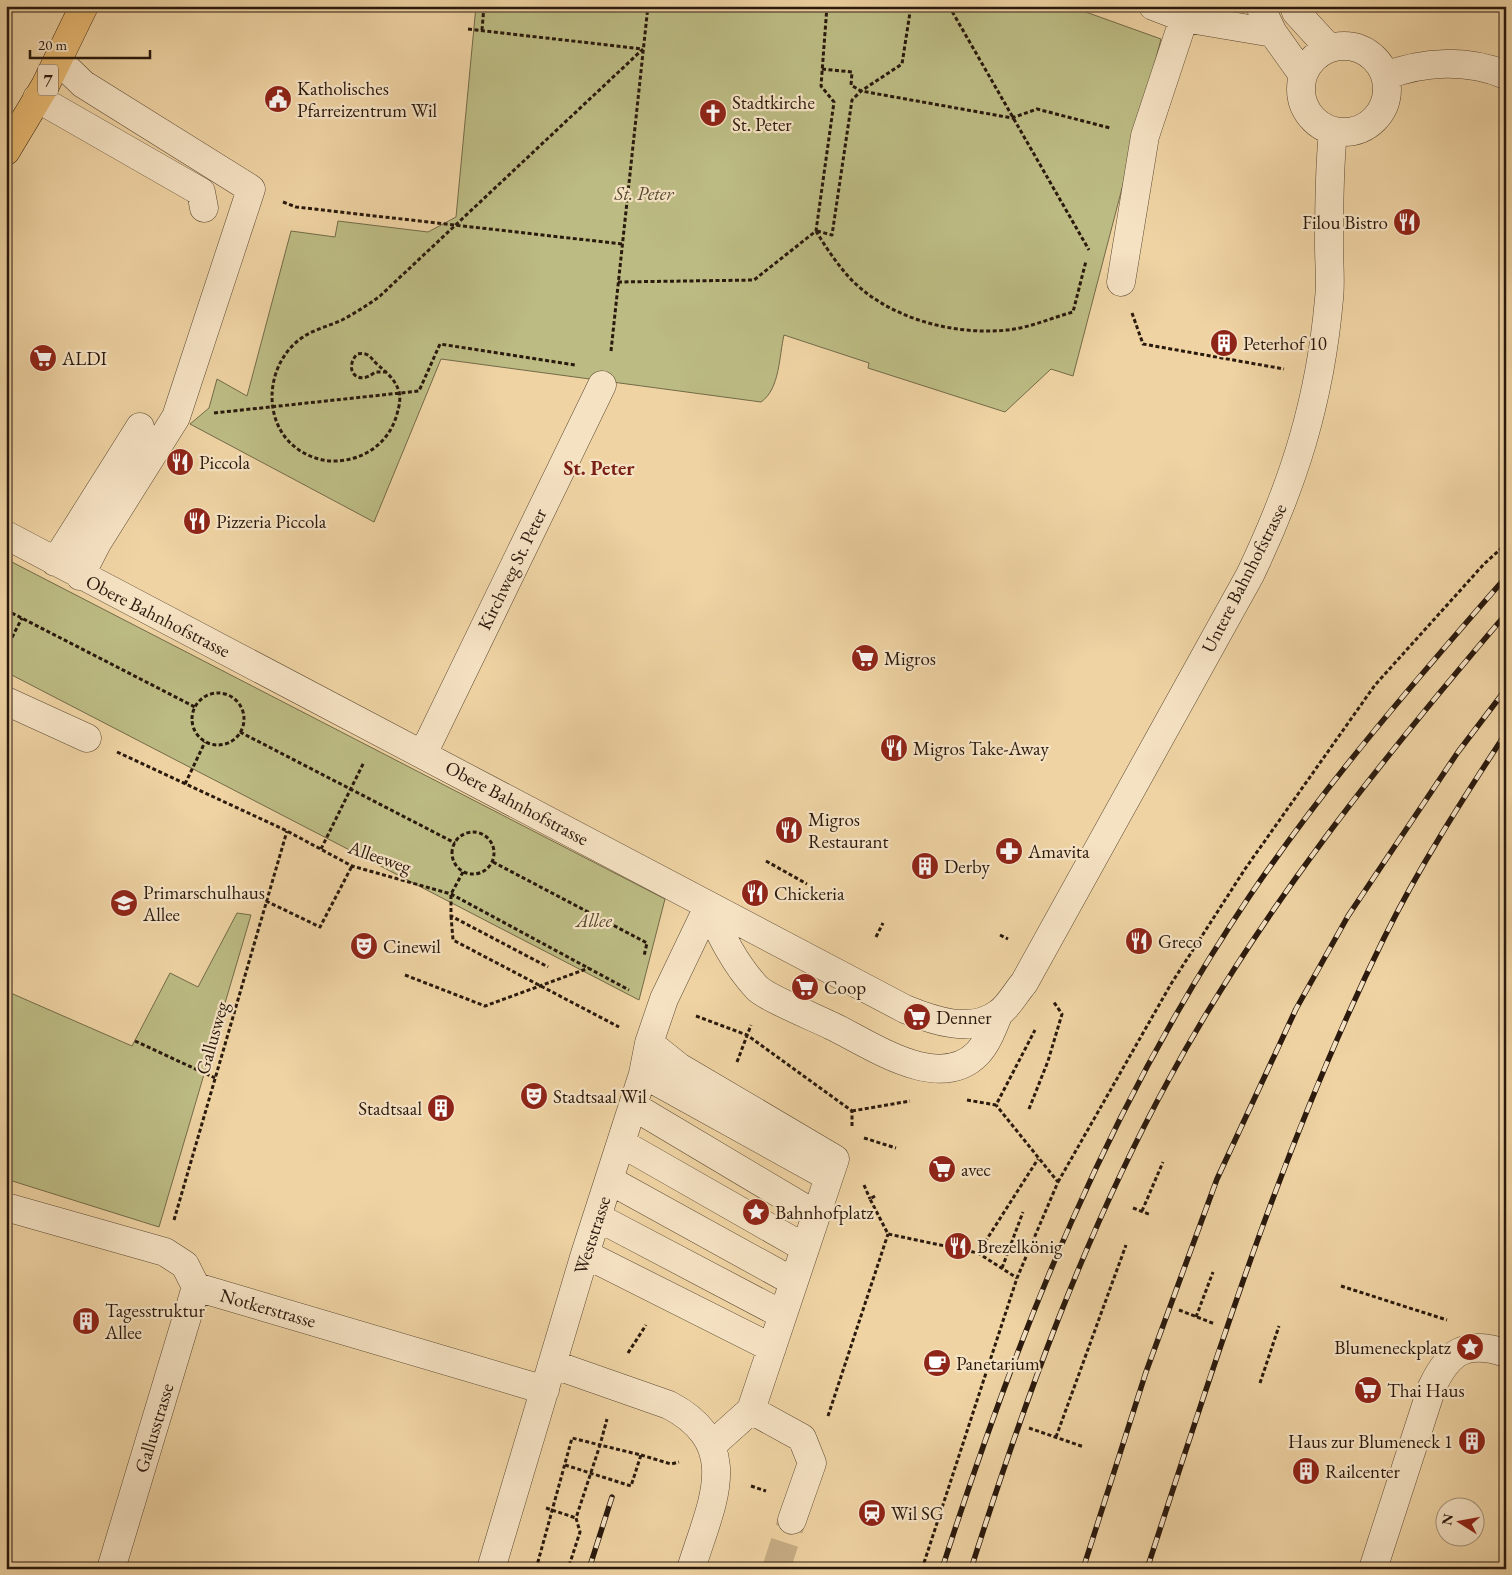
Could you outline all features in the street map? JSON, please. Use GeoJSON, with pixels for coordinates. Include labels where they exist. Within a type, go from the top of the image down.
{"type":"FeatureCollection","features":[{"type":"Feature","properties":{"kind":"main road","name":"7"},"geometry":{"type":"LineString","coordinates":[[6,150],[38,98],[84,6]]}},
{"type":"Feature","properties":{"kind":"street"},"geometry":{"type":"LineString","coordinates":[[1153,6],[1184,18],[1273,33]]}},
{"type":"Feature","properties":{"kind":"street"},"geometry":{"type":"LineString","coordinates":[[1260,6],[1273,33],[1303,75]]}},
{"type":"Feature","properties":{"kind":"street"},"geometry":{"type":"LineString","coordinates":[[1294,6],[1296,12],[1329,48]]}},
{"type":"Feature","properties":{"kind":"street"},"geometry":{"type":"LineString","coordinates":[[1120,282],[1145,136],[1184,18]]}},
{"type":"Feature","properties":{"kind":"street"},"geometry":{"type":"LineString","coordinates":[[1346,46],[1364,51],[1378,62],[1385,76],[1387,90],[1384,105],[1373,121],[1361,129],[1349,132],[1333,132],[1313,120],[1304,107],[1300,90],[1303,75],[1313,58],[1329,48],[1346,46]]}},
{"type":"Feature","properties":{"kind":"street"},"geometry":{"type":"LineString","coordinates":[[58,60],[83,84],[251,189],[176,417],[97,543],[80,576]]}},
{"type":"Feature","properties":{"kind":"street"},"geometry":{"type":"LineString","coordinates":[[1385,76],[1424,65],[1440,64],[1486,67],[1506,75]]}},
{"type":"Feature","properties":{"kind":"street"},"geometry":{"type":"LineString","coordinates":[[38,98],[201,192],[204,208]]}},
{"type":"Feature","properties":{"kind":"street","name":"Untere Bahnhofstrasse"},"geometry":{"type":"LineString","coordinates":[[1024,983],[1245,583],[1277,517],[1298,459],[1314,402],[1317,383],[1329,298],[1329,190],[1333,132]]}},
{"type":"Feature","properties":{"kind":"street","name":"Kirchweg St. Peter"},"geometry":{"type":"LineString","coordinates":[[423,754],[605,377]]}},
{"type":"Feature","properties":{"kind":"street"},"geometry":{"type":"LineString","coordinates":[[55,562],[140,428]]}},
{"type":"Feature","properties":{"kind":"street","name":"Obere Bahnhofstrasse"},"geometry":{"type":"LineString","coordinates":[[6,535],[80,576],[423,754],[905,1010],[930,1019],[963,1024],[982,1022],[999,1013],[1024,983]]}},
{"type":"Feature","properties":{"kind":"street"},"geometry":{"type":"LineString","coordinates":[[6,701],[87,738]]}},
{"type":"Feature","properties":{"kind":"street"},"geometry":{"type":"LineString","coordinates":[[708,907],[732,958],[759,990],[898,1060],[927,1070],[956,1067],[977,1054],[991,1034],[999,1013]]}},
{"type":"Feature","properties":{"kind":"street","name":"Weststrasse"},"geometry":{"type":"LineString","coordinates":[[491,1569],[585,1254],[643,1074],[649,1042],[660,1008],[708,907]]}},
{"type":"Feature","properties":{"kind":"street"},"geometry":{"type":"LineString","coordinates":[[649,1042],[679,1067],[832,1168]]}},
{"type":"Feature","properties":{"kind":"street"},"geometry":{"type":"LineString","coordinates":[[643,1074],[832,1168]]}},
{"type":"Feature","properties":{"kind":"street"},"geometry":{"type":"LineString","coordinates":[[633,1106],[816,1215]]}},
{"type":"Feature","properties":{"kind":"street"},"geometry":{"type":"LineString","coordinates":[[621,1143],[805,1248]]}},
{"type":"Feature","properties":{"kind":"street"},"geometry":{"type":"LineString","coordinates":[[712,1445],[751,1410],[832,1168]]}},
{"type":"Feature","properties":{"kind":"street"},"geometry":{"type":"LineString","coordinates":[[609,1180],[794,1282]]}},
{"type":"Feature","properties":{"kind":"street","name":"Notkerstrasse"},"geometry":{"type":"LineString","coordinates":[[6,1207],[165,1252],[185,1266],[196,1287],[545,1390]]}},
{"type":"Feature","properties":{"kind":"street"},"geometry":{"type":"LineString","coordinates":[[597,1217],[783,1315]]}},
{"type":"Feature","properties":{"kind":"street"},"geometry":{"type":"LineString","coordinates":[[585,1254],[772,1348]]}},
{"type":"Feature","properties":{"kind":"street","name":"Gallusstrasse"},"geometry":{"type":"LineString","coordinates":[[111,1569],[196,1287]]}},
{"type":"Feature","properties":{"kind":"street"},"geometry":{"type":"LineString","coordinates":[[1373,1569],[1432,1387],[1442,1366],[1453,1354],[1470,1347],[1489,1348],[1506,1353]]}},
{"type":"Feature","properties":{"kind":"street"},"geometry":{"type":"LineString","coordinates":[[552,1364],[669,1404],[685,1413],[700,1427],[712,1445],[718,1474],[692,1569]]}},
{"type":"Feature","properties":{"kind":"street"},"geometry":{"type":"LineString","coordinates":[[751,1410],[802,1438],[812,1463],[792,1520]]}},
{"type":"Feature","properties":{"kind":"path"},"geometry":{"type":"LineString","coordinates":[[482,30],[484,6]]}},
{"type":"Feature","properties":{"kind":"path"},"geometry":{"type":"LineString","coordinates":[[176,417],[399,391],[419,391],[440,344],[605,377],[618,282],[648,6]]}},
{"type":"Feature","properties":{"kind":"path"},"geometry":{"type":"LineString","coordinates":[[827,6],[821,86],[834,102],[816,231],[830,254],[848,276],[865,291],[899,311],[927,322],[967,330],[1009,330],[1073,312],[1089,250],[1012,118],[950,6]]}},
{"type":"Feature","properties":{"kind":"path"},"geometry":{"type":"LineString","coordinates":[[816,231],[832,235],[852,100],[861,91],[902,64],[911,6]]}},
{"type":"Feature","properties":{"kind":"path"},"geometry":{"type":"LineString","coordinates":[[468,29],[643,49]]}},
{"type":"Feature","properties":{"kind":"path"},"geometry":{"type":"LineString","coordinates":[[388,372],[374,372],[369,378],[360,379],[354,375],[350,368],[352,360],[357,354],[365,353],[388,372],[399,391],[400,405],[395,421],[387,435],[376,448],[361,456],[345,461],[328,461],[312,457],[298,449],[285,438],[271,407],[272,387],[278,368],[288,352],[302,337],[362,309],[380,296],[643,49]]}},
{"type":"Feature","properties":{"kind":"path"},"geometry":{"type":"LineString","coordinates":[[822,69],[852,72],[851,84],[861,91],[1012,118],[1037,109],[1145,136]]}},
{"type":"Feature","properties":{"kind":"path"},"geometry":{"type":"LineString","coordinates":[[251,189],[296,207],[622,244]]}},
{"type":"Feature","properties":{"kind":"path"},"geometry":{"type":"LineString","coordinates":[[618,282],[754,280],[816,231]]}},
{"type":"Feature","properties":{"kind":"path"},"geometry":{"type":"LineString","coordinates":[[1120,282],[1143,344],[1284,369]]}},
{"type":"Feature","properties":{"kind":"path"},"geometry":{"type":"LineString","coordinates":[[922,1569],[1017,1278],[1058,1182],[1171,984],[1245,869],[1375,686],[1484,564],[1506,544]]}},
{"type":"Feature","properties":{"kind":"path"},"geometry":{"type":"LineString","coordinates":[[6,610],[195,707]]}},
{"type":"Feature","properties":{"kind":"path"},"geometry":{"type":"LineString","coordinates":[[6,649],[22,618]]}},
{"type":"Feature","properties":{"kind":"path"},"geometry":{"type":"LineString","coordinates":[[223,694],[231,696],[237,702],[244,716],[240,732],[228,743],[221,745],[205,742],[194,730],[192,722],[195,707],[206,696],[223,694]]}},
{"type":"Feature","properties":{"kind":"path"},"geometry":{"type":"LineString","coordinates":[[240,732],[455,843]]}},
{"type":"Feature","properties":{"kind":"path","name":"Alleeweg"},"geometry":{"type":"LineString","coordinates":[[87,738],[287,831],[352,866],[451,894],[590,967],[660,1008]]}},
{"type":"Feature","properties":{"kind":"path"},"geometry":{"type":"LineString","coordinates":[[185,784],[205,742]]}},
{"type":"Feature","properties":{"kind":"path"},"geometry":{"type":"LineString","coordinates":[[320,849],[367,756]]}},
{"type":"Feature","properties":{"kind":"path","name":"Gallusweg"},"geometry":{"type":"LineString","coordinates":[[165,1252],[287,831]]}},
{"type":"Feature","properties":{"kind":"path"},"geometry":{"type":"LineString","coordinates":[[472,832],[485,836],[493,848],[493,862],[489,868],[477,874],[463,872],[458,868],[452,856],[455,843],[465,833],[472,832]]}},
{"type":"Feature","properties":{"kind":"path"},"geometry":{"type":"LineString","coordinates":[[766,861],[807,884]]}},
{"type":"Feature","properties":{"kind":"path"},"geometry":{"type":"LineString","coordinates":[[493,862],[647,943],[643,959]]}},
{"type":"Feature","properties":{"kind":"path"},"geometry":{"type":"LineString","coordinates":[[266,901],[320,927],[352,866]]}},
{"type":"Feature","properties":{"kind":"path"},"geometry":{"type":"LineString","coordinates":[[463,872],[451,894],[453,940],[649,1042]]}},
{"type":"Feature","properties":{"kind":"path"},"geometry":{"type":"LineString","coordinates":[[451,916],[548,967]]}},
{"type":"Feature","properties":{"kind":"path"},"geometry":{"type":"LineString","coordinates":[[876,937],[883,923]]}},
{"type":"Feature","properties":{"kind":"path"},"geometry":{"type":"LineString","coordinates":[[1000,935],[1008,939]]}},
{"type":"Feature","properties":{"kind":"path"},"geometry":{"type":"LineString","coordinates":[[405,975],[485,1006],[590,967]]}},
{"type":"Feature","properties":{"kind":"path"},"geometry":{"type":"LineString","coordinates":[[1029,1109],[1062,1014],[1051,998]]}},
{"type":"Feature","properties":{"kind":"path"},"geometry":{"type":"LineString","coordinates":[[692,1014],[747,1035],[852,1111],[854,1159],[832,1168]]}},
{"type":"Feature","properties":{"kind":"path"},"geometry":{"type":"LineString","coordinates":[[135,1041],[215,1078]]}},
{"type":"Feature","properties":{"kind":"path"},"geometry":{"type":"LineString","coordinates":[[996,1105],[1058,1182]]}},
{"type":"Feature","properties":{"kind":"path"},"geometry":{"type":"LineString","coordinates":[[860,1136],[896,1148]]}},
{"type":"Feature","properties":{"kind":"path"},"geometry":{"type":"LineString","coordinates":[[978,1253],[1038,1159]]}},
{"type":"Feature","properties":{"kind":"path"},"geometry":{"type":"LineString","coordinates":[[1142,1211],[1163,1162]]}},
{"type":"Feature","properties":{"kind":"path"},"geometry":{"type":"LineString","coordinates":[[812,1463],[888,1234],[870,1199],[875,1196]]}},
{"type":"Feature","properties":{"kind":"path"},"geometry":{"type":"LineString","coordinates":[[1133,1208],[1151,1215]]}},
{"type":"Feature","properties":{"kind":"path"},"geometry":{"type":"LineString","coordinates":[[1002,1268],[1023,1212]]}},
{"type":"Feature","properties":{"kind":"path"},"geometry":{"type":"LineString","coordinates":[[888,1234],[978,1253],[1017,1278]]}},
{"type":"Feature","properties":{"kind":"path"},"geometry":{"type":"LineString","coordinates":[[1056,1437],[1126,1245]]}},
{"type":"Feature","properties":{"kind":"path"},"geometry":{"type":"LineString","coordinates":[[1196,1317],[1213,1272]]}},
{"type":"Feature","properties":{"kind":"path"},"geometry":{"type":"LineString","coordinates":[[1341,1286],[1446,1318]]}},
{"type":"Feature","properties":{"kind":"path"},"geometry":{"type":"LineString","coordinates":[[1179,1310],[1215,1324]]}},
{"type":"Feature","properties":{"kind":"path"},"geometry":{"type":"LineString","coordinates":[[1260,1383],[1279,1326]]}},
{"type":"Feature","properties":{"kind":"path"},"geometry":{"type":"LineString","coordinates":[[568,1569],[580,1532],[576,1518],[609,1413]]}},
{"type":"Feature","properties":{"kind":"path"},"geometry":{"type":"LineString","coordinates":[[1029,1428],[1084,1447]]}},
{"type":"Feature","properties":{"kind":"path"},"geometry":{"type":"LineString","coordinates":[[536,1569],[572,1438],[671,1464],[683,1462]]}},
{"type":"Feature","properties":{"kind":"path"},"geometry":{"type":"LineString","coordinates":[[565,1465],[631,1486],[641,1455]]}},
{"type":"Feature","properties":{"kind":"path"},"geometry":{"type":"LineString","coordinates":[[547,1509],[576,1518]]}},
{"type":"Feature","properties":{"kind":"green space","name":"St. Peter"},"geometry":{"type":"Polygon","coordinates":[[[476,6],[1069,6],[1161,39],[1073,376],[1051,369],[1005,412],[868,368],[869,363],[784,335],[775,381],[772,389],[761,402],[441,359],[374,522],[190,424],[209,408],[217,379],[247,396],[291,231],[335,237],[338,221],[428,232],[456,217],[476,6]]]}},
{"type":"Feature","properties":{"kind":"green space","name":"Allee"},"geometry":{"type":"Polygon","coordinates":[[[6,559],[665,899],[639,1000],[6,672],[6,559]]]}},
{"type":"Feature","properties":{"kind":"green space"},"geometry":{"type":"Polygon","coordinates":[[[237,913],[251,915],[159,1227],[6,1179],[6,991],[132,1046],[170,973],[198,987],[237,913]]]}},
{"type":"Feature","properties":{"kind":"tunnel"},"geometry":{"type":"LineString","coordinates":[[776,1569],[792,1520]]}},
{"type":"Feature","properties":{"kind":"railway"},"geometry":{"type":"LineString","coordinates":[[942,1569],[1003,1392],[1036,1306],[1072,1222],[1110,1139],[1152,1057],[1198,976],[1249,897],[1309,813],[1373,733],[1506,577]]}},
{"type":"Feature","properties":{"kind":"railway"},"geometry":{"type":"LineString","coordinates":[[971,1569],[1012,1444],[1058,1320],[1109,1199],[1168,1081],[1204,1018],[1282,897],[1414,724],[1506,614]]}},
{"type":"Feature","properties":{"kind":"railway"},"geometry":{"type":"LineString","coordinates":[[1083,1569],[1146,1372],[1217,1179],[1296,1009],[1348,916],[1458,752],[1506,689]]}},
{"type":"Feature","properties":{"kind":"railway"},"geometry":{"type":"LineString","coordinates":[[1147,1569],[1254,1249],[1315,1092],[1348,1015],[1384,938],[1412,885],[1473,783],[1506,733]]}},
{"type":"Feature","properties":{"kind":"railway"},"geometry":{"type":"LineString","coordinates":[[589,1569],[612,1497]]}},
{"type":"Feature","properties":{"kind":"place","name":"Katholisches Pfarreizentrum Wil"},"geometry":{"type":"Point","coordinates":[278,99]}},
{"type":"Feature","properties":{"kind":"place","name":"Stadtkirche St. Peter"},"geometry":{"type":"Point","coordinates":[713,113]}},
{"type":"Feature","properties":{"kind":"place","name":"Filou Bistro"},"geometry":{"type":"Point","coordinates":[1407,222]}},
{"type":"Feature","properties":{"kind":"place","name":"Peterhof 10"},"geometry":{"type":"Point","coordinates":[1224,343]}},
{"type":"Feature","properties":{"kind":"place","name":"ALDI"},"geometry":{"type":"Point","coordinates":[43,358]}},
{"type":"Feature","properties":{"kind":"place","name":"Piccola"},"geometry":{"type":"Point","coordinates":[180,462]}},
{"type":"Feature","properties":{"kind":"place","name":"Pizzeria Piccola"},"geometry":{"type":"Point","coordinates":[197,521]}},
{"type":"Feature","properties":{"kind":"place","name":"Migros"},"geometry":{"type":"Point","coordinates":[865,658]}},
{"type":"Feature","properties":{"kind":"place","name":"Migros Take-Away"},"geometry":{"type":"Point","coordinates":[894,748]}},
{"type":"Feature","properties":{"kind":"place","name":"Migros Restaurant"},"geometry":{"type":"Point","coordinates":[789,830]}},
{"type":"Feature","properties":{"kind":"place","name":"Amavita"},"geometry":{"type":"Point","coordinates":[1009,851]}},
{"type":"Feature","properties":{"kind":"place","name":"Derby"},"geometry":{"type":"Point","coordinates":[925,866]}},
{"type":"Feature","properties":{"kind":"place","name":"Chickeria"},"geometry":{"type":"Point","coordinates":[755,893]}},
{"type":"Feature","properties":{"kind":"place","name":"Primarschulhaus Allee"},"geometry":{"type":"Point","coordinates":[124,903]}},
{"type":"Feature","properties":{"kind":"place","name":"Greco"},"geometry":{"type":"Point","coordinates":[1139,941]}},
{"type":"Feature","properties":{"kind":"place","name":"Cinewil"},"geometry":{"type":"Point","coordinates":[364,946]}},
{"type":"Feature","properties":{"kind":"place","name":"Coop"},"geometry":{"type":"Point","coordinates":[805,987]}},
{"type":"Feature","properties":{"kind":"place","name":"Denner"},"geometry":{"type":"Point","coordinates":[917,1017]}},
{"type":"Feature","properties":{"kind":"place","name":"Stadtsaal Wil"},"geometry":{"type":"Point","coordinates":[534,1096]}},
{"type":"Feature","properties":{"kind":"place","name":"Stadtsaal"},"geometry":{"type":"Point","coordinates":[441,1108]}},
{"type":"Feature","properties":{"kind":"place","name":"avec"},"geometry":{"type":"Point","coordinates":[942,1169]}},
{"type":"Feature","properties":{"kind":"place","name":"Bahnhofplatz"},"geometry":{"type":"Point","coordinates":[756,1212]}},
{"type":"Feature","properties":{"kind":"place","name":"Brezelkönig"},"geometry":{"type":"Point","coordinates":[958,1246]}},
{"type":"Feature","properties":{"kind":"place","name":"Tagesstruktur Allee"},"geometry":{"type":"Point","coordinates":[86,1321]}},
{"type":"Feature","properties":{"kind":"place","name":"Blumeneckplatz"},"geometry":{"type":"Point","coordinates":[1470,1347]}},
{"type":"Feature","properties":{"kind":"place","name":"Panetarium"},"geometry":{"type":"Point","coordinates":[937,1363]}},
{"type":"Feature","properties":{"kind":"place","name":"Thai Haus"},"geometry":{"type":"Point","coordinates":[1368,1390]}},
{"type":"Feature","properties":{"kind":"place","name":"Haus zur Blumeneck 1"},"geometry":{"type":"Point","coordinates":[1472,1441]}},
{"type":"Feature","properties":{"kind":"place","name":"Railcenter"},"geometry":{"type":"Point","coordinates":[1306,1471]}},
{"type":"Feature","properties":{"kind":"place","name":"Wil SG"},"geometry":{"type":"Point","coordinates":[872,1513]}},
{"type":"Feature","properties":{"kind":"district","name":"St. Peter"},"geometry":{"type":"Point","coordinates":[599,468]}}]}
